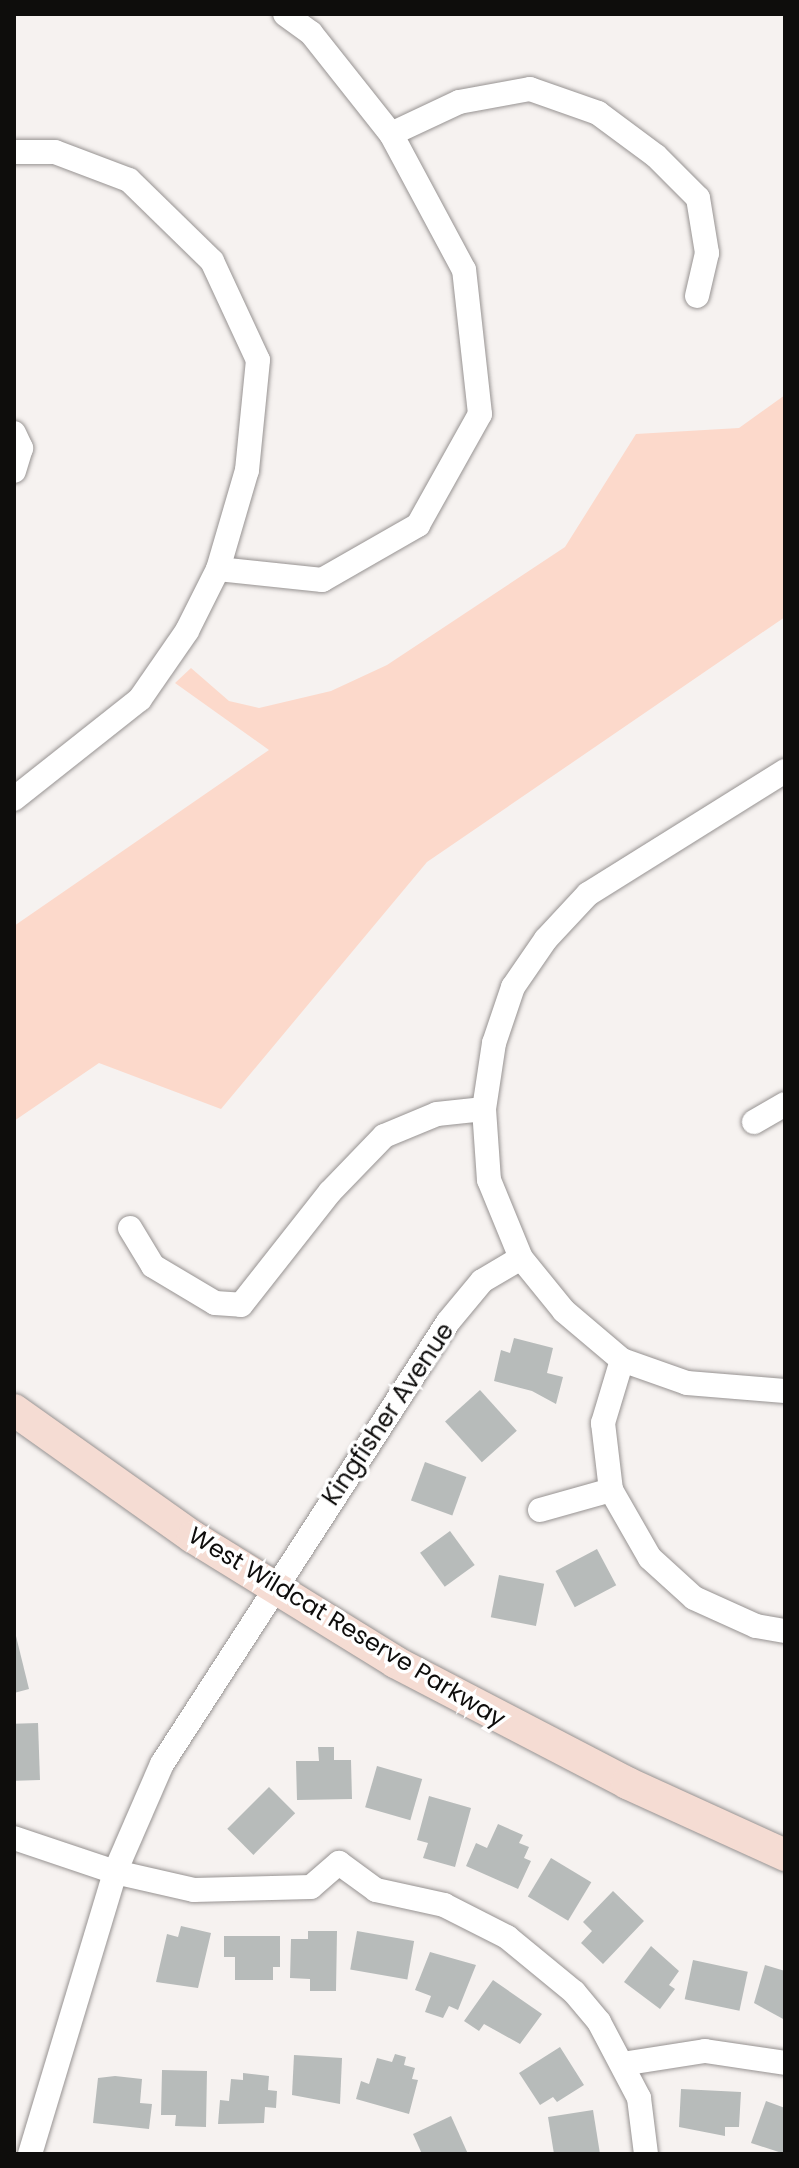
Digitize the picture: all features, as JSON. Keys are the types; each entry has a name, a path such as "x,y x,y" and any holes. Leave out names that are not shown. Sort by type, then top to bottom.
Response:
{"main road":[{"name":"West Wildcat Reserve Parkway","path":"14,1410 273,1588 475,1706 785,1855"}],"street":[{"path":"218,569 322,580 418,525 480,414 464,270 391,134 311,33 285,14"},
{"path":"391,134 459,102 530,89 598,113 656,156 698,198 707,253 697,296"},
{"path":"14,152 55,152 129,180 212,261 258,360 247,470 218,569 187,631 140,699 14,799"},
{"path":"14,433 21,448 14,471"},
{"path":"785,771 588,894 546,939 513,987 494,1043 484,1109 489,1180 521,1258 564,1311 622,1360 687,1383 785,1391"},
{"path":"754,1122 785,1104"},
{"path":"130,1228 153,1266 215,1303 241,1305 330,1192 384,1136 437,1114 484,1109"},
{"name":"Kingfisher Avenue","path":"30,2154 115,1872 162,1764 273,1588 448,1322 482,1281 521,1258"},
{"path":"622,1360 603,1423 611,1490 650,1558 694,1598 756,1626 785,1631"},
{"path":"540,1510 611,1490"},
{"path":"14,1838 115,1872 194,1890 311,1887 339,1863 376,1890 444,1905 507,1937 574,1992 599,2022 639,2098 646,2154"},
{"path":"622,2064 705,2051 785,2063"}],"shaded area":[{"path":"785,395 785,617 427,862 221,1109 99,1063 14,1121 14,926 269,750 175,683 191,668 229,701 259,708 331,691 387,665 565,547 636,434 739,428"}],"building":[{"path":"514,1338 553,1348 547,1373 563,1377 556,1404 532,1391 494,1381 501,1350 510,1353"},
{"path":"480,1390 517,1431 482,1462 445,1421"},
{"path":"425,1462 466,1477 452,1516 411,1501"},
{"path":"450,1531 475,1565 445,1587 420,1553"},
{"path":"597,1549 616,1585 575,1607 556,1571"},
{"path":"499,1575 544,1584 536,1626 491,1617"},
{"path":"14,1633 29,1689 14,1693"},
{"path":"38,1723 40,1780 16,1781 14,1724"},
{"path":"318,1747 334,1747 334,1760 351,1760 352,1799 297,1800 296,1761 319,1761"},
{"path":"377,1766 422,1779 410,1820 365,1807"},
{"path":"269,1787 295,1813 253,1855 227,1829"},
{"path":"429,1796 471,1808 455,1867 423,1858 428,1843 417,1840"},
{"path":"498,1824 523,1835 519,1843 529,1847 524,1858 531,1861 518,1889 466,1866 476,1843 487,1848"},
{"path":"551,1858 591,1882 568,1921 528,1897"},
{"path":"613,1891 644,1921 603,1964 581,1943 592,1931 583,1922"},
{"path":"181,1926 211,1933 198,1988 156,1982 167,1934 178,1937"},
{"path":"308,1931 337,1931 336,1991 310,1991 310,1979 290,1978 291,1939 308,1939"},
{"path":"357,1931 414,1941 407,1979 350,1969"},
{"path":"224,1936 280,1936 280,1967 273,1967 273,1980 235,1980 235,1957 224,1957"},
{"path":"651,1946 679,1971 669,1985 675,1989 660,2009 624,1982"},
{"path":"430,1952 476,1965 458,2010 449,2006 443,2018 425,2012 431,1996 415,1990"},
{"path":"693,1960 748,1972 739,2011 685,1999"},
{"path":"765,1965 785,1971 785,2020 754,2003"},
{"path":"493,1980 542,2014 520,2044 484,2024 479,2031 464,2021"},
{"path":"560,2047 584,2085 557,2102 553,2097 540,2105 519,2073"},
{"path":"395,2054 406,2057 404,2065 415,2068 412,2079 418,2080 409,2114 356,2099 361,2081 369,2084 377,2058 392,2062"},
{"path":"294,2055 342,2058 340,2104 292,2095"},
{"path":"162,2070 207,2071 206,2127 175,2126 176,2115 161,2115"},
{"path":"243,2073 269,2076 268,2090 277,2091 276,2108 265,2107 264,2123 218,2124 220,2100 229,2101 231,2079 243,2080"},
{"path":"98,2078 142,2079 140,2103 152,2104 149,2129 93,2123"},
{"path":"681,2089 741,2092 739,2127 725,2127 725,2136 679,2127"},
{"path":"766,2101 785,2108 785,2154 751,2143"},
{"path":"593,2110 600,2154 554,2154 548,2117"},
{"path":"451,2116 468,2154 422,2154 413,2134"}]}
